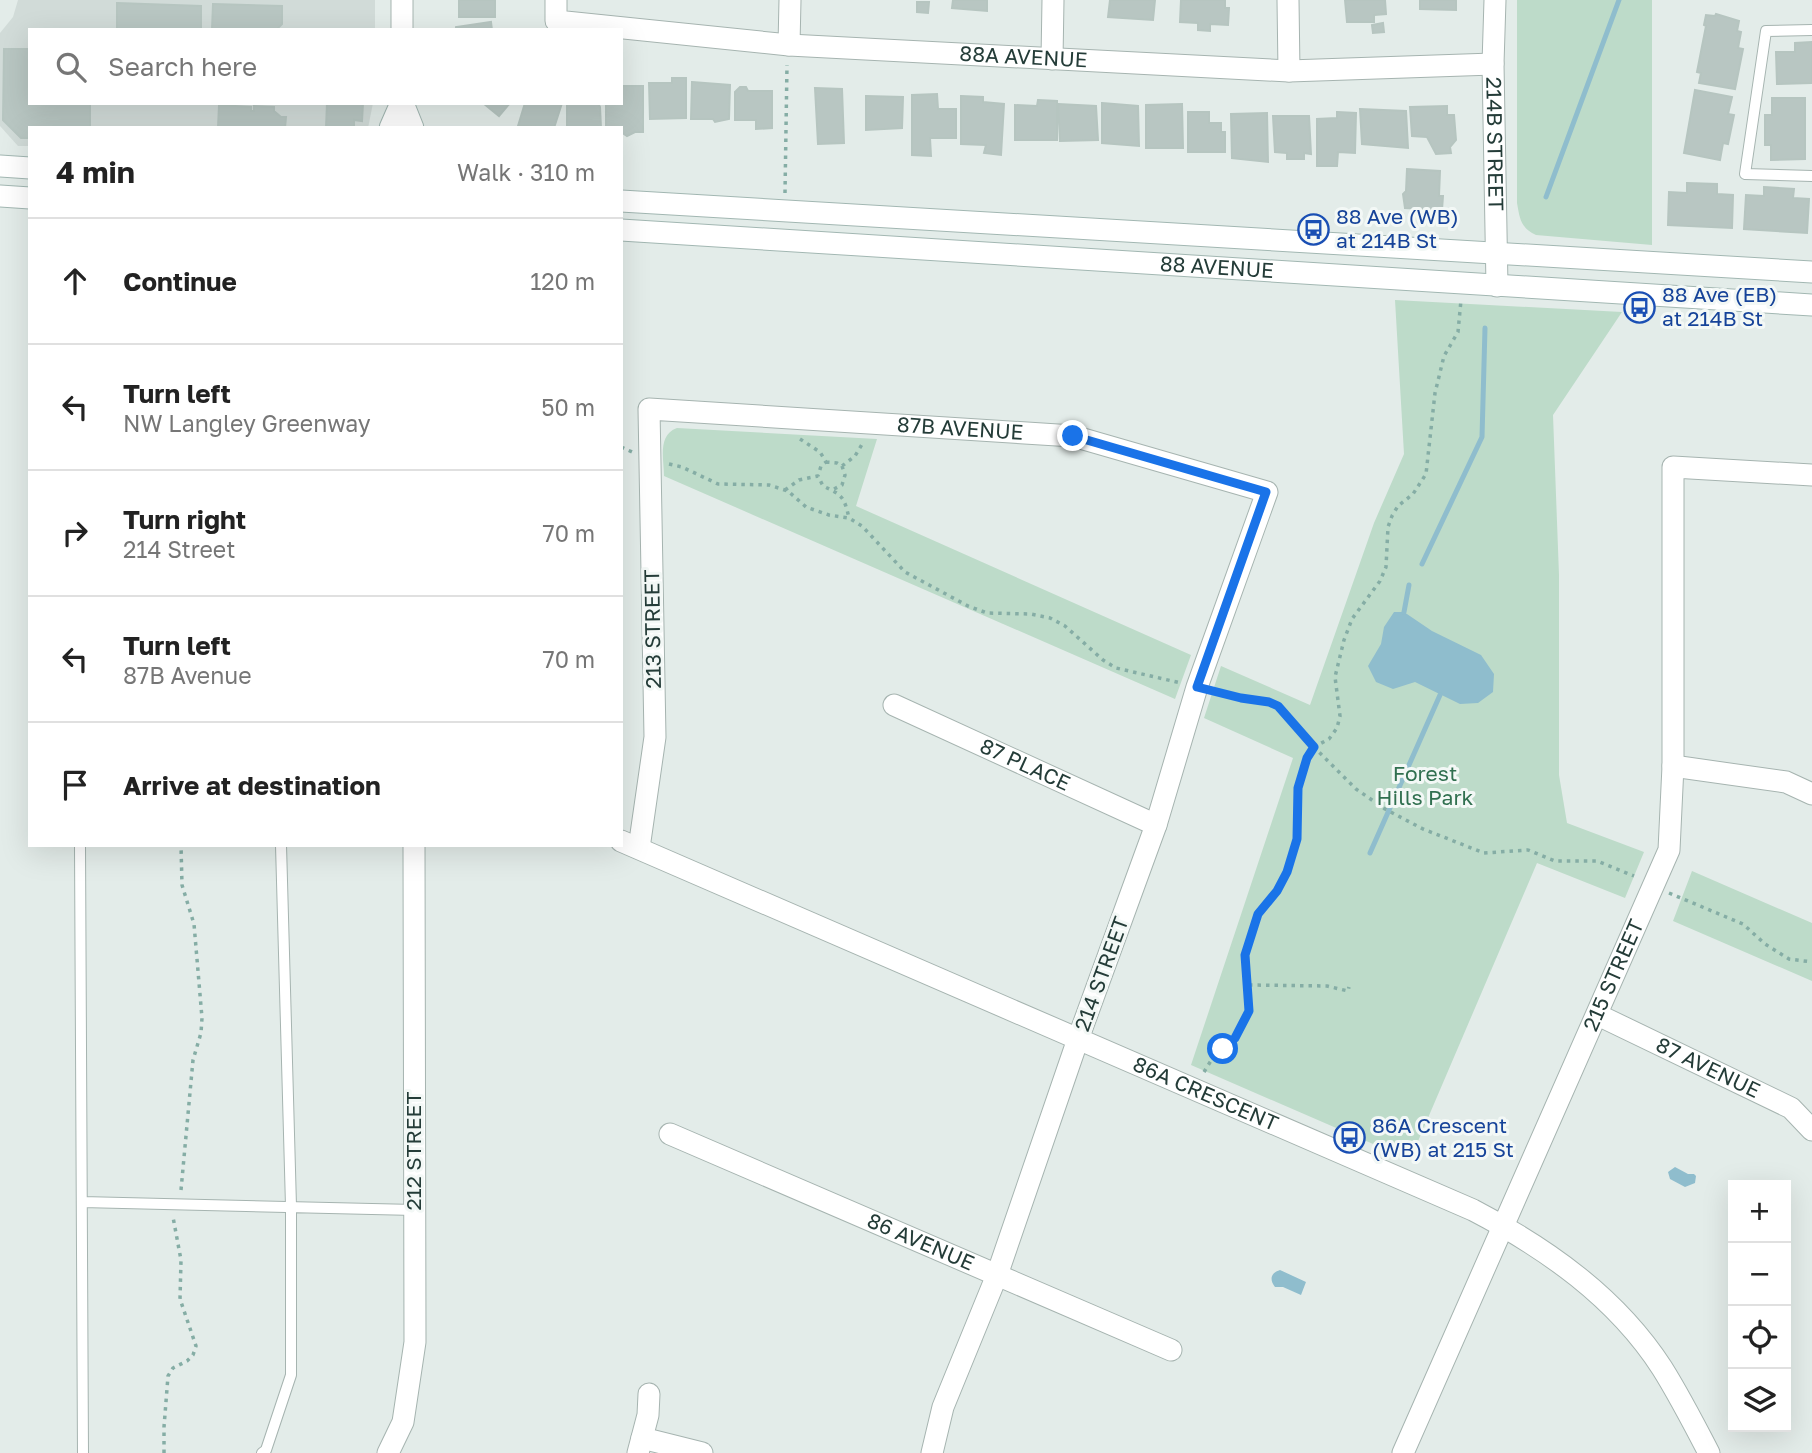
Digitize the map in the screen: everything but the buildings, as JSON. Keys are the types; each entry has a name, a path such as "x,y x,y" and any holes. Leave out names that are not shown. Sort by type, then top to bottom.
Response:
{"street":[{"path":"402,0 402,28"},
{"path":"789,45 790,0"},
{"path":"1052,59 1053,0"},
{"path":"1289,0 1289,71"},
{"name":"214B STREET","path":"1495,0 1493,64 1497,286"},
{"name":"88A AVENUE","path":"556,10 789,45 1289,71 1493,64"},
{"path":"391,126 401,105"},
{"path":"402,105 402,126"},
{"path":"403,105 412,126"},
{"path":"0,166 28,168"},
{"path":"0,197 28,198"},
{"name":"88 AVENUE","path":"623,201 1812,272"},
{"name":"88 AVENUE","path":"623,230 1812,305"},
{"name":"87B AVENUE","path":"649,409 1073,436 1266,492"},
{"name":"213 STREET","path":"630,844 654,737 649,409"},
{"name":"215 STREET","path":"1402,1453 1669,850 1673,766 1673,467 1812,475"},
{"name":"214 STREET","path":"932,1453 950,1388 997,1276 1078,1039 1156,825 1197,687 1266,492"},
{"name":"87 PLACE","path":"894,705 1156,825"},
{"path":"1673,766 1786,782 1812,794"},
{"name":"86A CRESCENT","path":"630,844 1473,1210 1502,1225 1570,1269 1607,1302 1660,1365 1709,1453"},
{"name":"212 STREET","path":"388,1453 404,1422 415,1342 414,847"},
{"name":"87 AVENUE","path":"1598,1015 1791,1108 1812,1130"},
{"name":"86 AVENUE","path":"670,1134 1171,1350"},
{"path":"649,1394 640,1446 702,1453"}],"lane":[{"path":"1812,30 1766,31 1745,174 1812,176"},
{"path":"1786,303 1812,296"},
{"path":"80,847 83,1453"},
{"path":"262,1453 267,1450 291,1375 291,1206 281,847"},
{"path":"82,1202 415,1210"}],"path":[{"path":"785,209 789,45"},
{"path":"1196,1089 1206,1067 1235,1038 1249,1011 1249,985 1245,962 1252,926 1287,872 1297,839 1298,788 1307,758 1314,747 1329,739 1337,728 1340,716 1335,677 1337,663 1352,619 1380,581 1386,568 1388,527 1392,516 1398,506 1413,494 1426,474 1435,393 1444,356 1458,332 1461,284"},
{"path":"790,431 820,452 826,462"},
{"path":"842,466 855,456 867,436"},
{"path":"623,448 634,453"},
{"path":"826,462 842,466"},
{"path":"826,462 818,476 823,486 834,489 842,497 849,518"},
{"path":"660,463 682,467 718,484 755,483 785,490 806,506 830,515 849,518 862,526 905,572 987,614 1031,614 1050,618 1065,626 1116,668 1278,706 1356,789 1385,809 1423,829 1484,853 1528,850 1555,862 1597,861 1634,876"},
{"path":"834,489 844,481 842,466"},
{"path":"785,490 799,480 818,476"},
{"path":"164,1453 163,1427 168,1376 173,1368 187,1362 193,1355 195,1346 180,1299 181,1259 174,1230 173,1204 181,1191 193,1060 202,1018 194,924 182,885 181,847"},
{"path":"1667,892 1743,924 1765,944 1789,959 1812,962"},
{"path":"1249,985 1327,986 1348,991 1349,988"}],"shaded area":[{"path":"18,0 375,0 375,28 28,28 28,105 373,105 368,126 28,126 28,146 18,146 0,126 0,33 13,17"}],"green space":[{"path":"1517,0 1652,0 1652,245 1536,235 1522,222 1517,203"},
{"name":"Forest Hills Park","path":"1395,300 1622,312 1553,415 1559,575 1559,775 1567,823 1644,852 1625,898 1537,863 1410,1160 1191,1065 1293,758 1204,718 1221,666 1310,705 1374,523 1404,454"},
{"path":"677,428 877,439 856,506 1191,655 1175,699 664,476 664,442 671,431"},
{"path":"1692,871 1812,923 1812,981 1673,921"}],"water":[{"path":"1394,612 1404,612 1432,631 1481,655 1494,674 1493,692 1478,703 1460,704 1415,682 1393,689 1376,682 1368,666 1381,644 1384,627"},
{"path":"1675,1167 1694,1174 1695,1183 1685,1187 1670,1179 1668,1172"},
{"path":"1280,1270 1306,1282 1301,1295 1283,1287 1275,1287 1272,1277"}],"waterway":[{"path":"1546,197 1619,0"},
{"path":"1422,564 1482,437 1485,328"},
{"path":"1404,612 1409,585"},
{"path":"1370,853 1440,695"}],"place":[{"name":"88 Ave (WB) at 214B St","path":"1313,229"},
{"name":"88 Ave (EB) at 214B St","path":"1639,307"},
{"name":"86A Crescent (WB) at 215 St","path":"1349,1138"}],"route":[{"path":"1073,436 1266,492 1197,687 1241,698 1260,699 1278,706 1314,747 1307,758 1298,788 1297,839 1287,872 1252,926 1245,955 1249,1011 1235,1038 1223,1049"}]}
